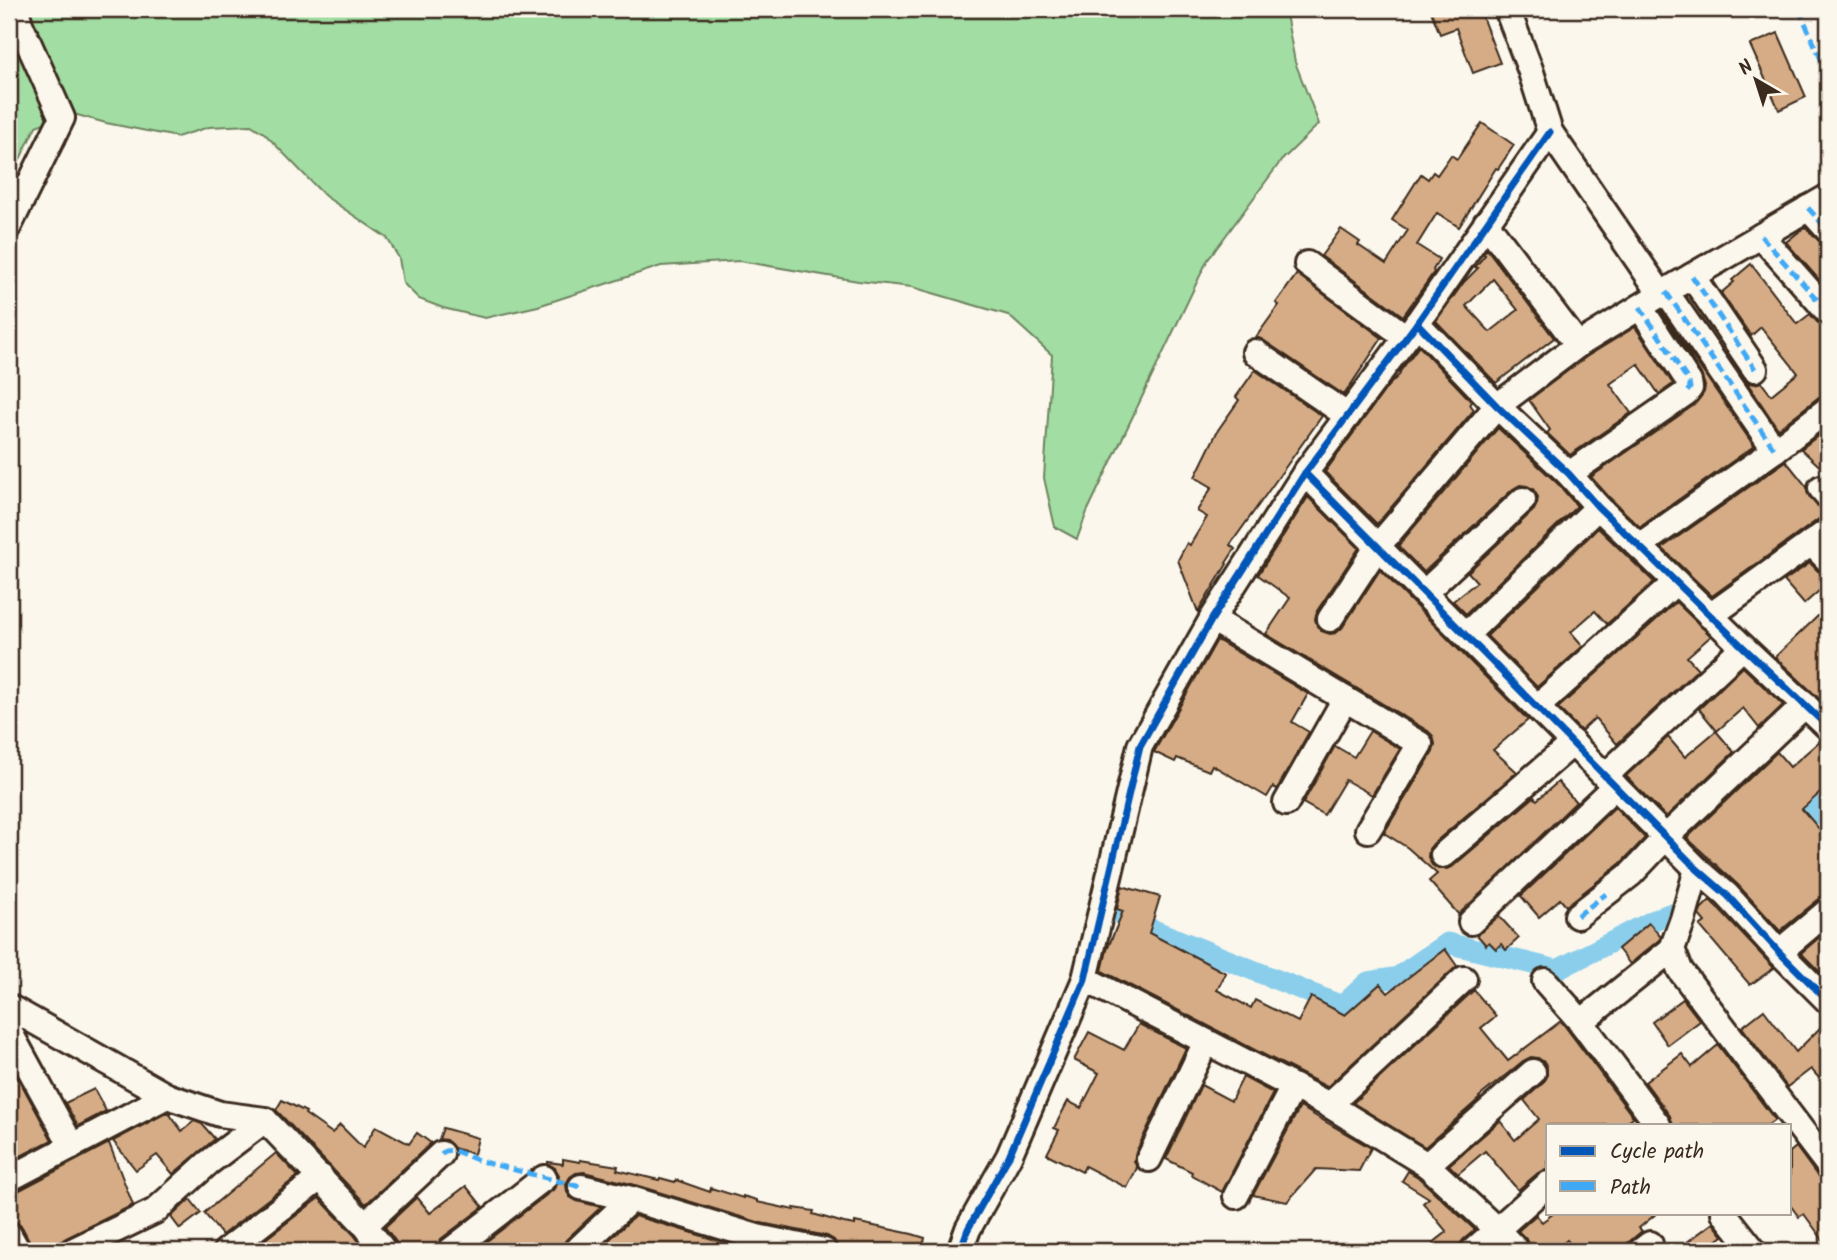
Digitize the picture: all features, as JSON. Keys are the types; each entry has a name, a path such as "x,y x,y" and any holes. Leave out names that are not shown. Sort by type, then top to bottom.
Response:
{"street":[{"path":"9,226 62,118 20,24 16,9"},
{"path":"1507,9 1550,132 1656,298 1775,450"},
{"path":"960,1251 968,1229 1009,1156 1085,979 1140,746 1212,619 1305,473 1412,330 1550,132"},
{"path":"1330,619 1378,546 1497,406 1578,345 1818,203 1828,230"},
{"path":"1486,223 1578,345"},
{"path":"1761,236 1828,312"},
{"path":"1307,264 1412,330 1569,474 1710,617 1828,727"},
{"path":"1692,276 1755,369"},
{"path":"1569,474 1690,388 1656,298"},
{"path":"1255,352 1348,416"},
{"path":"1639,546 1828,409"},
{"path":"1305,473 1697,869 1727,895 1828,1001"},
{"path":"1424,593 1523,499"},
{"path":"1466,635 1598,506"},
{"path":"1710,617 1822,545"},
{"path":"1537,707 1676,582"},
{"path":"1212,619 1420,744 1368,830"},
{"path":"1471,922 1743,647"},
{"path":"1286,803 1345,699"},
{"path":"1577,916 1631,874 1666,837 1805,705"},
{"path":"1443,855 1573,743"},
{"path":"1581,1022 1671,948 1683,919 1697,869"},
{"path":"1779,952 1828,911"},
{"path":"1671,948 1680,970 1828,1164"},
{"path":"1085,979 1329,1105 1427,1165 1517,1251"},
{"path":"1329,1105 1464,979"},
{"path":"1545,981 1581,1022 1657,1124"},
{"path":"9,1007 167,1096 220,1114 265,1120 321,1177 371,1242 441,1154"},
{"path":"9,1031 72,1146"},
{"path":"1149,1159 1206,1042"},
{"path":"1427,1165 1533,1072"},
{"path":"1236,1196 1293,1087"},
{"path":"9,1179 167,1096"},
{"path":"72,1251 155,1211 208,1163 265,1120"},
{"path":"226,1251 321,1177"},
{"path":"450,1251 544,1178"},
{"path":"1473,1251 1546,1186"},
{"path":"581,1187 631,1199 749,1244 824,1251"},
{"path":"576,1251 631,1199"},
{"path":"1725,1214 1749,1250"},
{"path":"9,1235 18,1251"}],"green space":[{"path":"9,9 1285,9 1295,62 1319,124 1281,161 1207,261 1087,512 1077,539 1055,527 1044,478 1052,355 1008,315 912,287 858,281 740,261 661,266 538,306 485,318 443,308 419,299 403,283 399,258 387,238 325,196 264,133 251,125 209,127 177,137 70,113 36,126 9,182"}],"building":[{"path":"1430,9 1479,9 1500,63 1473,73 1456,28 1440,34"},
{"path":"1778,33 1806,97 1779,110 1750,45"},
{"path":"1482,123 1514,145 1498,169 1496,168 1459,227 1437,213 1417,245 1439,259 1434,272 1403,316 1321,256 1341,229 1360,242 1358,245 1386,264 1408,230 1392,220 1421,174 1428,179 1433,172 1437,175 1451,155 1457,159"},
{"path":"1805,227 1823,244 1828,244 1828,290 1786,242"},
{"path":"1487,249 1554,338 1496,383 1436,321 1464,282 1478,268 1475,267 1485,255 1483,254","holes":["1493,279 1518,310 1490,332 1466,306"]},
{"path":"1751,264 1797,324 1810,314 1823,326 1828,326 1828,341 1822,346 1828,354 1828,394 1819,397 1778,429 1744,378 1749,383 1761,382 1771,395 1798,373 1761,327 1751,336 1721,293"},
{"path":"1297,274 1382,338 1344,395 1256,337"},
{"path":"1661,311 1754,446 1640,527 1591,477 1694,405 1704,392 1701,374"},
{"path":"1635,327 1673,384 1659,394 1638,364 1610,384 1631,413 1570,455 1547,433 1550,430 1529,400 1586,357"},
{"path":"1419,346 1472,402 1470,404 1474,410 1377,524 1325,472"},
{"path":"1255,370 1322,416 1230,545 1235,549 1198,612 1178,560 1207,517 1197,511 1212,487 1195,477 1218,430 1239,400 1236,397"},
{"path":"1498,428 1558,484 1577,506 1466,614 1453,601 1477,582 1468,572 1534,510 1538,497 1533,489 1520,485 1513,489 1424,572 1398,546"},
{"path":"1828,428 1828,474 1801,449"},
{"path":"1786,461 1807,487 1810,498 1817,506 1826,510 1828,516 1819,519 1712,596 1662,548"},
{"path":"1308,497 1359,548 1317,611 1315,619 1321,631 1330,634 1342,628 1380,570 1528,720 1493,750 1517,772 1433,844 1428,857 1432,865 1439,869 1452,867 1534,797 1537,800 1558,782 1576,802 1459,915 1429,881 1437,874 1408,848 1384,833 1433,752 1433,736 1266,634 1290,598 1258,575"},
{"path":"1598,528 1654,582 1607,624 1595,611 1571,632 1583,646 1537,687 1487,636"},
{"path":"1810,563 1818,571 1828,574 1828,583 1804,604 1784,581"},
{"path":"1676,602 1711,636 1687,657 1698,669 1617,744 1595,718 1581,731 1558,708"},
{"path":"1819,615 1828,625 1828,707 1775,657"},
{"path":"1217,640 1308,694 1292,722 1309,732 1277,789 1273,787 1267,797 1212,765 1209,771 1177,758 1175,762 1154,752"},
{"path":"1743,667 1783,705 1759,728 1743,708 1717,731 1699,709"},
{"path":"1370,731 1400,749 1372,795 1345,780 1324,815 1303,803 1335,746 1354,757"},
{"path":"1716,731 1734,752 1666,817 1626,776 1668,737 1685,757"},
{"path":"1821,740 1828,741 1828,786 1802,809 1828,839 1828,897 1818,900 1780,931 1738,885 1687,838 1777,752 1790,767"},
{"path":"1615,807 1645,838 1621,863 1566,906 1560,899 1539,917 1521,896"},
{"path":"1122,886 1160,897 1149,933 1226,973 1217,990 1251,1008 1255,1000 1298,1022 1311,997 1345,1015 1380,984 1388,993 1445,949 1457,966 1327,1087 1102,971 1107,950 1123,911 1117,909"},
{"path":"1710,900 1774,968 1750,985 1700,926 1705,922 1699,915"},
{"path":"1499,916 1519,938 1506,950 1501,944 1496,949 1489,942 1486,945 1477,935"},
{"path":"1649,923 1661,937 1630,964 1618,949"},
{"path":"1828,930 1828,980 1801,953"},
{"path":"1474,990 1496,1016 1481,1028 1508,1061 1561,1021 1633,1117 1624,1124 1546,1124 1546,1171 1538,1173 1518,1190 1485,1151 1458,1174 1449,1165 1500,1121 1515,1140 1539,1119 1524,1100 1547,1077 1545,1063 1538,1058 1531,1057 1523,1061 1425,1147 1353,1103"},
{"path":"1683,999 1700,1021 1668,1045 1652,1022"},
{"path":"1764,1010 1796,1052 1828,1020 1828,1068 1819,1078 1811,1069 1787,1087 1742,1027"},
{"path":"1139,1024 1186,1048 1136,1152 1134,1161 1137,1168 1127,1188 1085,1166 1082,1172 1047,1154 1059,1130 1054,1128 1068,1101 1081,1108 1099,1073 1074,1060 1089,1032 1124,1050"},
{"path":"1718,1045 1775,1120 1769,1124 1673,1124 1670,1116 1645,1082 1682,1054 1692,1067"},
{"path":"9,1061 52,1140 9,1162"},
{"path":"1243,1077 1273,1093 1222,1192 1166,1159 1201,1085 1231,1101"},
{"path":"94,1089 106,1111 78,1126 65,1103"},
{"path":"282,1100 306,1112 305,1114 332,1133 340,1125 363,1148 376,1126 409,1144 417,1133 431,1143 366,1204 276,1110"},
{"path":"1300,1107 1371,1148 1359,1171 1316,1169 1287,1202 1253,1195"},
{"path":"168,1112 182,1131 194,1121 202,1124 215,1139 173,1174 157,1155 136,1170 113,1141"},
{"path":"443,1128 478,1138 474,1154 454,1148 446,1140 439,1139"},
{"path":"109,1143 133,1205 66,1238 59,1243 57,1251 33,1251 22,1227 9,1220 9,1194"},
{"path":"1796,1147 1816,1174 1828,1180 1828,1247 1804,1214 1799,1217 1792,1208 1792,1150"},
{"path":"276,1153 298,1176 222,1235 204,1213"},
{"path":"563,1159 618,1166 617,1170 659,1180 676,1180 710,1192 711,1188 757,1202 794,1210 814,1211 813,1214 844,1223 855,1225 855,1222 912,1234 925,1238 922,1251 862,1251 838,1248 834,1240 827,1236 761,1223 584,1172 570,1177 566,1184 567,1192 577,1201 601,1207 566,1240 562,1251 474,1251 554,1189 559,1175 548,1162 563,1164"},
{"path":"1408,1171 1418,1177 1475,1230 1463,1240 1459,1251 1440,1251 1433,1243 1447,1232 1423,1203 1429,1198 1402,1181"},
{"path":"466,1186 483,1207 441,1239 435,1251 399,1251 385,1227 417,1197 430,1213"},
{"path":"319,1198 366,1251 250,1251"},
{"path":"190,1199 201,1213 180,1229 171,1217"},
{"path":"1553,1214 1656,1214 1639,1228 1642,1231 1618,1251 1576,1251 1567,1240 1554,1251 1531,1251 1528,1241 1518,1231 1536,1215 1542,1222"},
{"path":"635,1216 753,1251 597,1251"},
{"path":"1713,1223 1723,1236 1703,1251 1675,1251"}],"waterway":[{"path":"1787,836 1828,802"},
{"path":"1124,918 1342,1006 1368,982 1398,977 1447,943 1557,970 1669,914"}],"marked path":[{"path":"1799,9 1828,75"},
{"path":"1808,208 1828,230"},
{"path":"1761,236 1828,312"},
{"path":"1692,276 1755,369"},
{"path":"1666,292 1775,450"},
{"path":"1640,307 1689,382 1690,388 1686,393"},
{"path":"1577,916 1606,894"},
{"path":"441,1154 453,1150 480,1161 581,1187"}],"cycle path":[{"path":"960,1251 968,1229 1009,1156 1085,979 1140,746 1212,619 1305,473 1417,323 1550,132"},
{"path":"1417,323 1497,406 1569,474 1598,507 1828,727"},
{"path":"1305,473 1697,869 1727,895 1828,1001"}]}
